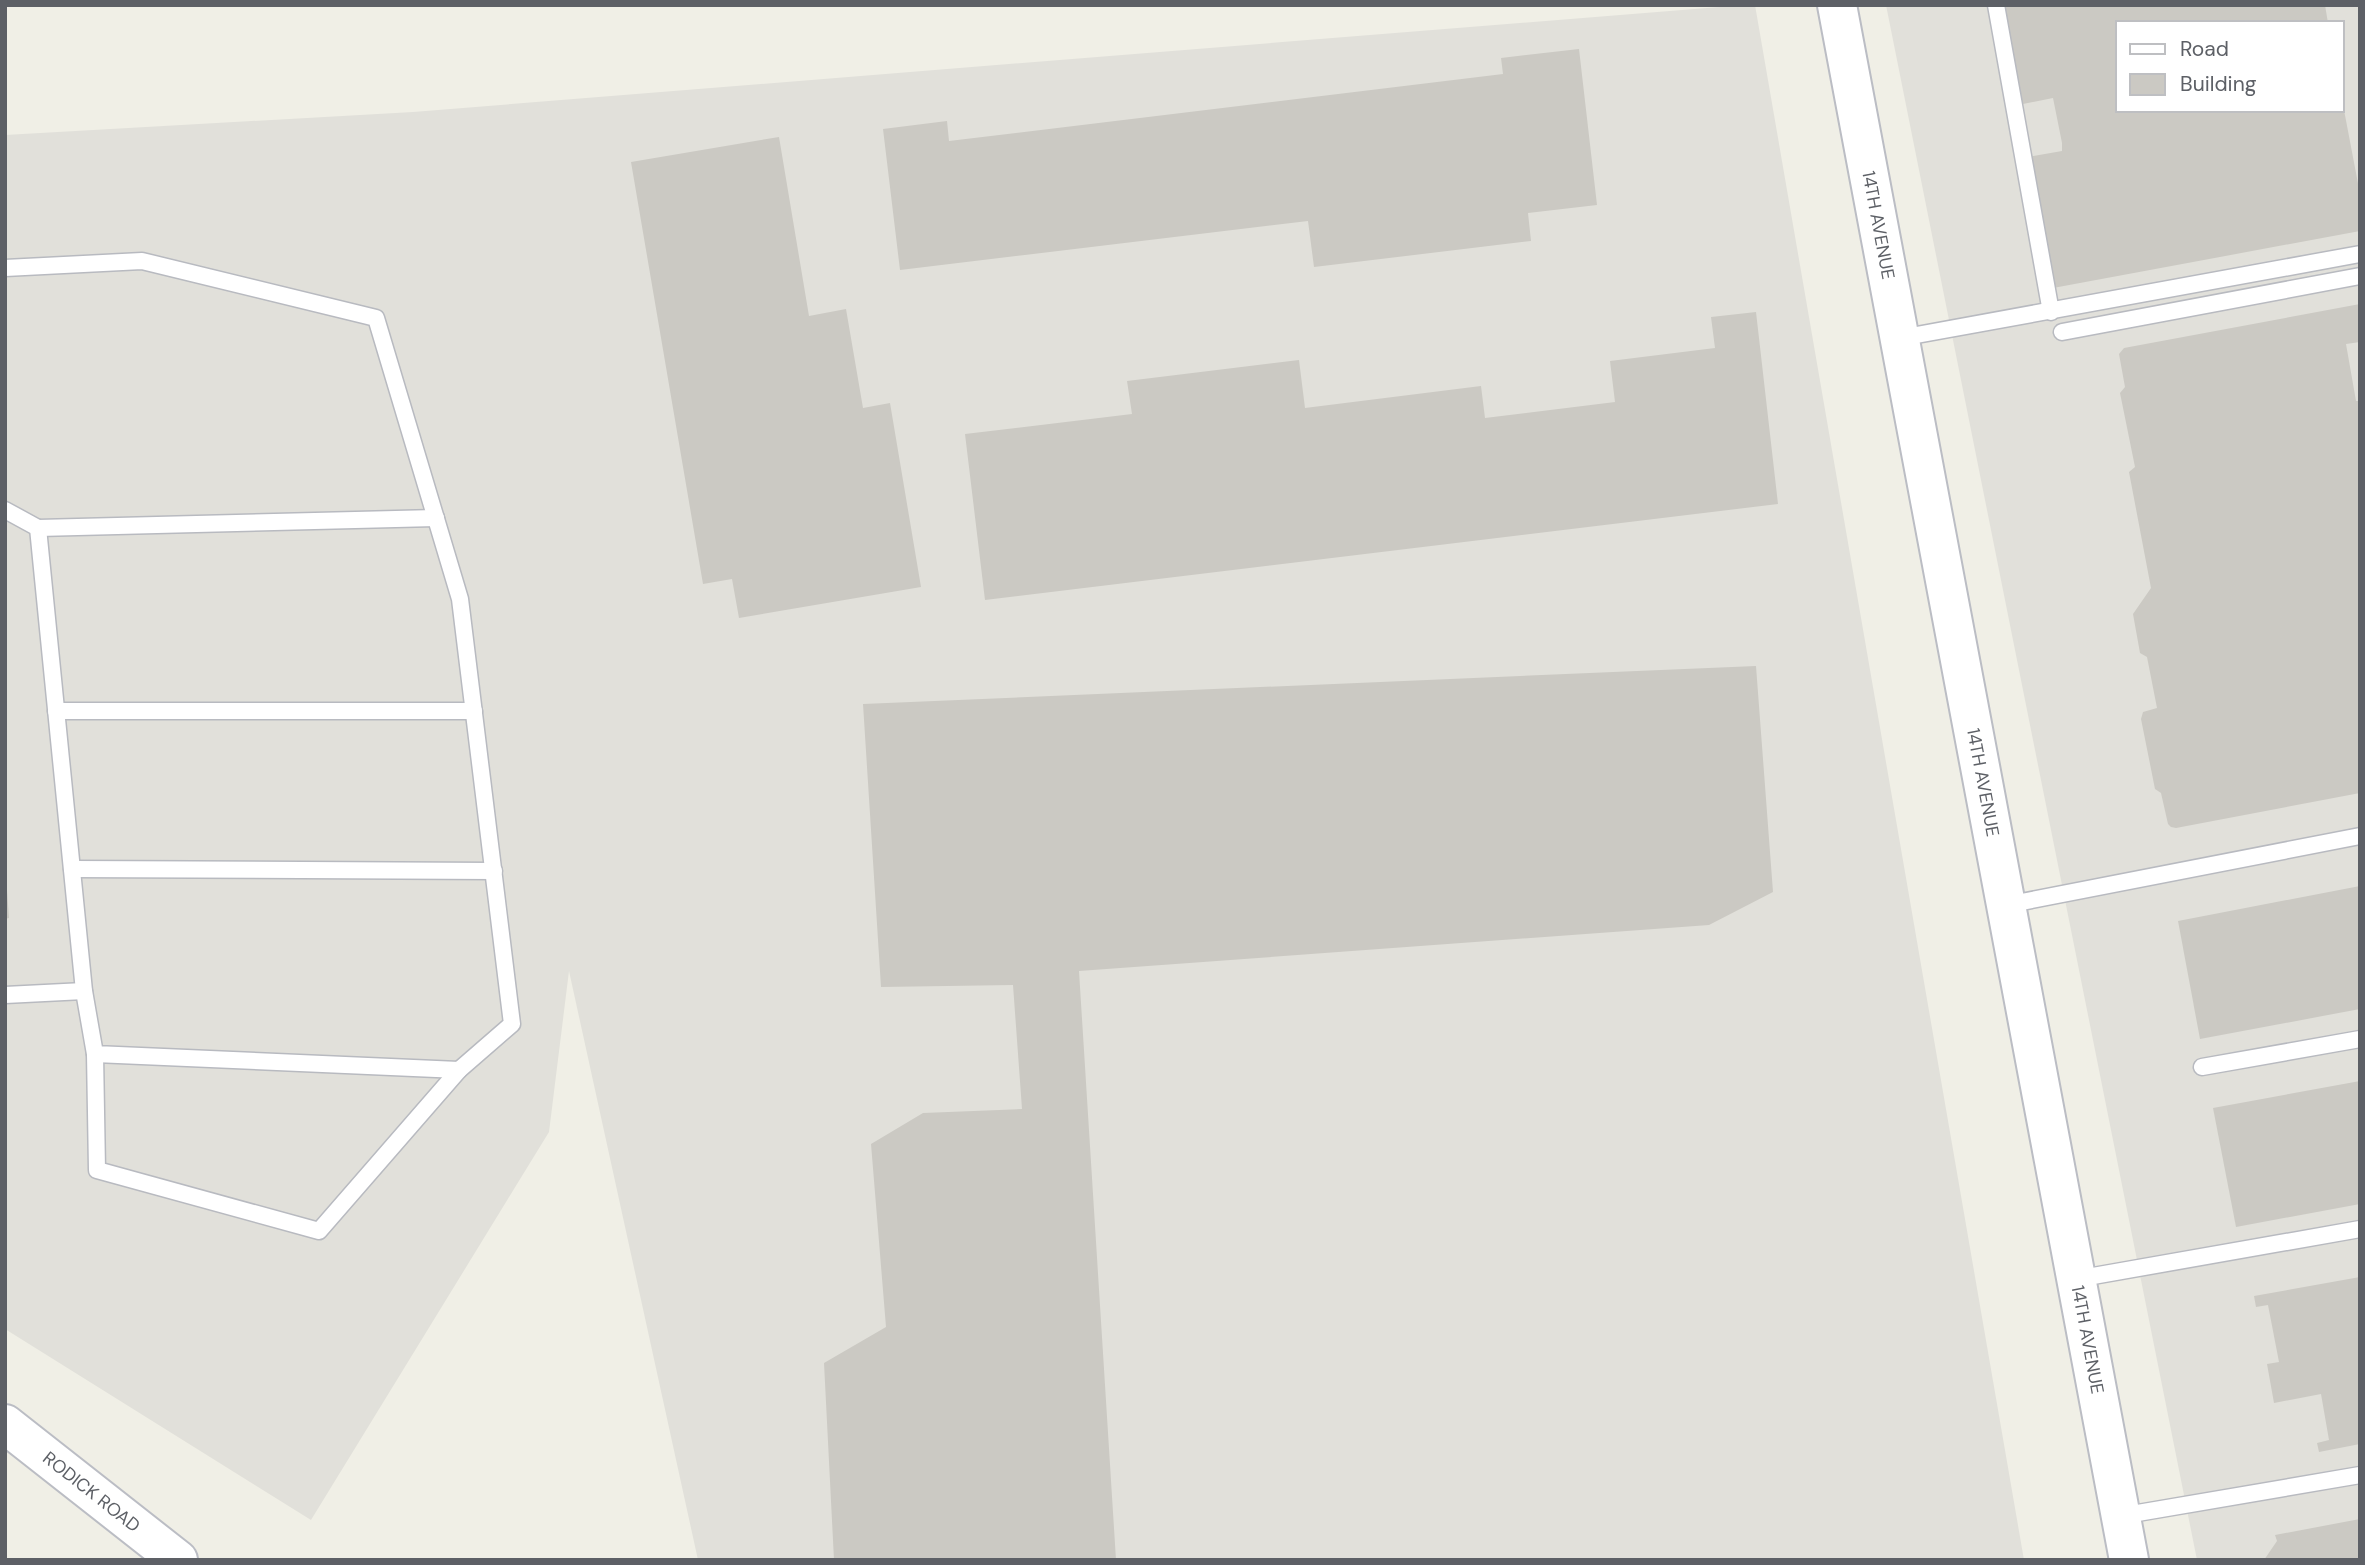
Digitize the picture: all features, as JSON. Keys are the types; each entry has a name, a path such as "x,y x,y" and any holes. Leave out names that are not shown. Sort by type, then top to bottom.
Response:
{"main road":[{"name":"14TH AVENUE","path":"1837,5 2129,1560"},
{"name":"RODICK ROAD","path":"5,1424 178,1560"}],"lane":[{"path":"1996,5 2051,312"},
{"path":"1900,338 2360,254"},
{"path":"5,268 142,261 376,318 460,599 512,1024 460,1070 319,1231 97,1170 95,1054 84,991 37,528"},
{"path":"2062,332 2360,276"},
{"path":"5,510 37,528 436,518"},
{"path":"56,711 474,711"},
{"path":"2006,905 2360,836"},
{"path":"72,869 494,872"},
{"path":"5,995 84,991"},
{"path":"2202,1067 2360,1039"},
{"path":"95,1054 460,1070"},
{"path":"2076,1279 2360,1229"},
{"path":"2120,1516 2360,1475"}],"shaded area":[{"path":"1755,5 2024,1560 698,1560 569,971 549,1132 311,1520 5,1329 5,135 413,112"},
{"path":"1886,5 2360,5 2360,1560 2197,1560"}],"building":[{"path":"1999,5 2325,5 2328,21 2116,21 2116,112 2344,110 2360,194 2360,231 2053,288 2028,157 2062,151 2062,143 2053,98 2018,105"},
{"path":"1579,49 1597,205 1528,213 1531,241 1314,267 1308,221 900,270 883,129 947,121 949,141 1503,74 1501,58"},
{"path":"779,137 809,316 846,309 863,408 890,403 921,587 739,618 732,579 703,584 631,162"},
{"path":"2360,304 2360,342 2346,344 2356,401 2360,401 2360,793 2171,827 2161,793 2155,789 2141,719 2143,712 2157,708 2147,657 2140,653 2133,614 2151,588 2129,472 2135,467 2120,393 2125,387 2119,354 2124,348"},
{"path":"1756,312 1778,504 985,600 965,434 1132,414 1127,381 1299,360 1305,408 1481,386 1485,418 1615,402 1610,361 1715,348 1711,317"},
{"path":"1756,666 1773,892 1709,925 1079,971 1116,1560 834,1560 824,1363 886,1327 871,1144 923,1113 1022,1109 1013,985 881,987 863,704"},
{"path":"2360,886 2360,1009 2200,1039 2178,921"},
{"path":"5,890 9,918 5,919"},
{"path":"2360,1081 2360,1204 2236,1227 2213,1108"},
{"path":"2360,1277 2360,1444 2319,1452 2317,1443 2329,1440 2321,1394 2274,1403 2267,1364 2279,1362 2268,1305 2256,1307 2254,1296"},
{"path":"2360,1519 2360,1560 2264,1560 2277,1541 2275,1535"}]}
